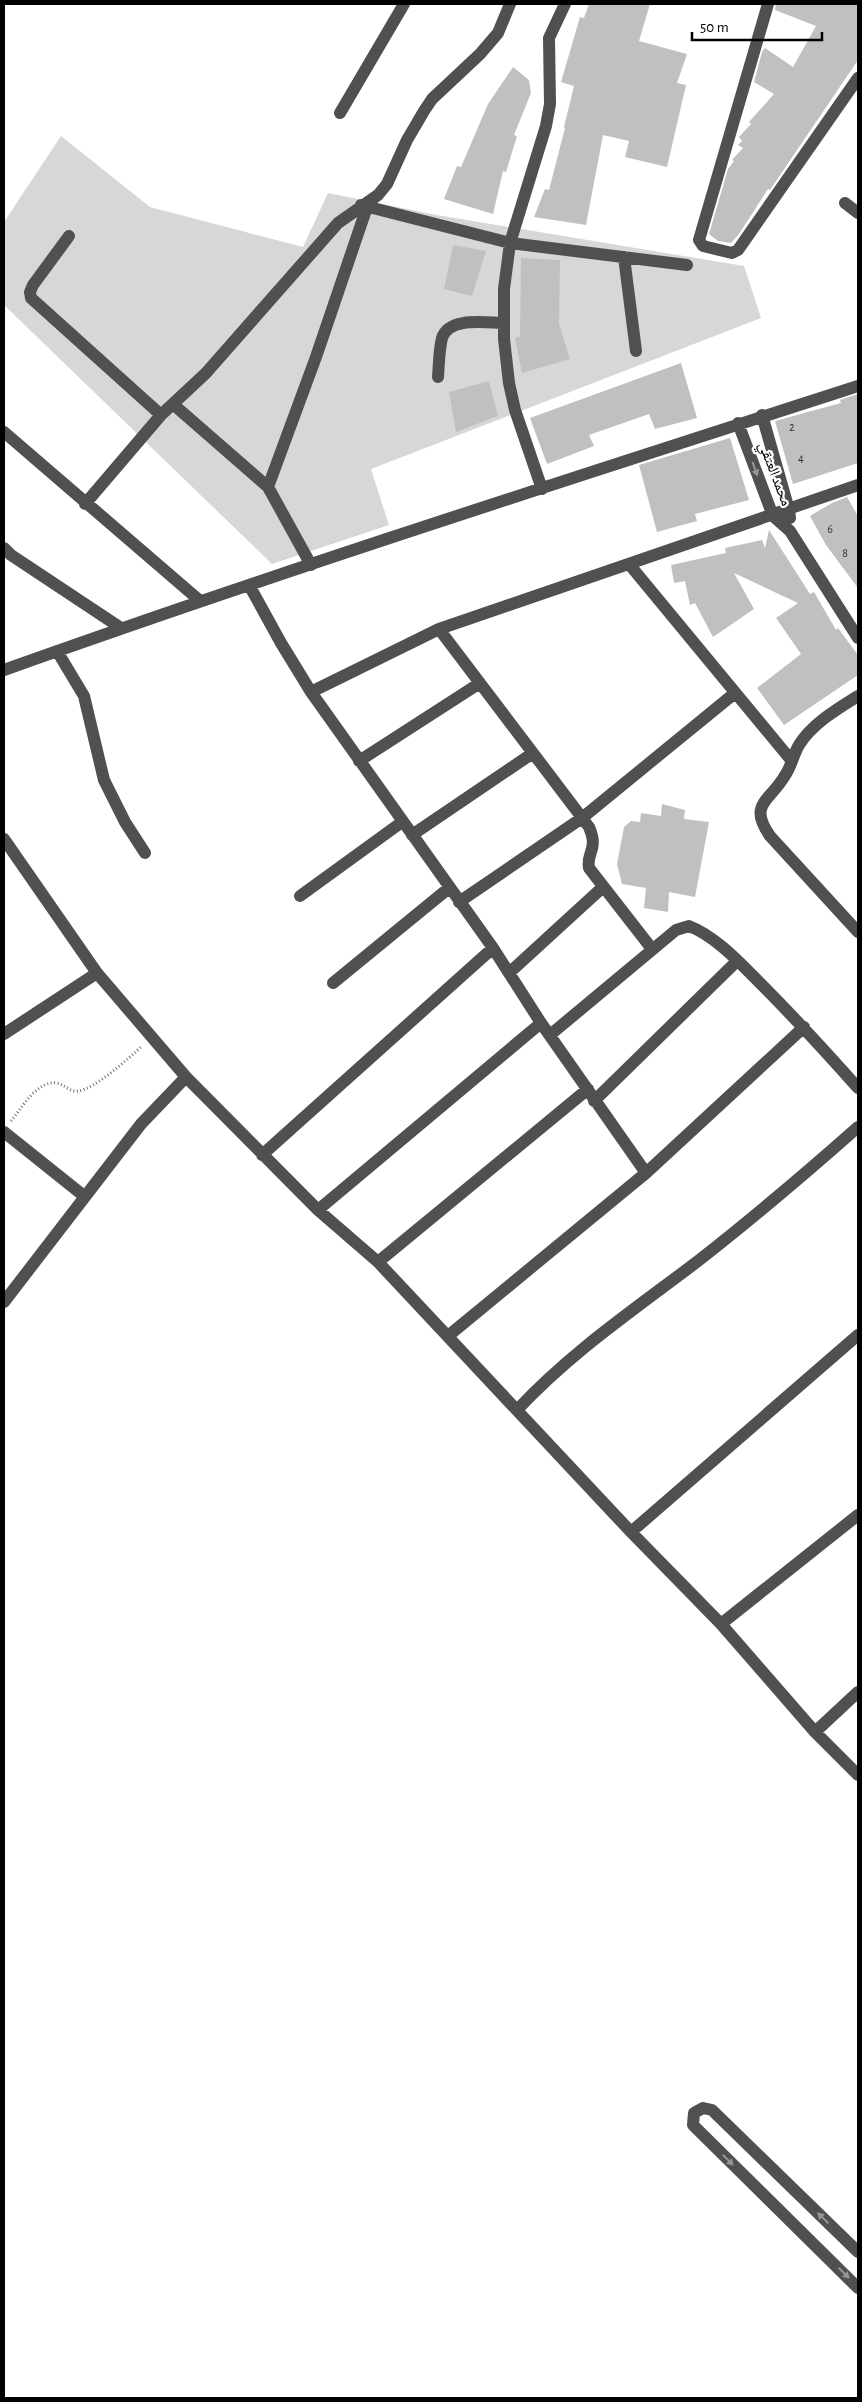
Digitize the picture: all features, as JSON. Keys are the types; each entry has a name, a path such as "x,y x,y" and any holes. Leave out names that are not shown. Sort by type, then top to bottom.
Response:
{"street":[{"path":"340,113 404,4"},
{"path":"86,504 161,415 174,406 235,341 338,223 378,195 386,184 407,140 424,111 432,100 480,54 498,33 510,4"},
{"path":"542,489 514,410 509,383 504,323 504,288 510,243 546,126 550,104 549,38 565,4"},
{"path":"768,4 699,240 703,246 732,253 738,250 858,78"},
{"path":"845,204 858,214"},
{"path":"364,206 510,243 687,265"},
{"path":"268,487 364,206"},
{"path":"69,236 33,285 30,292 31,298 161,415"},
{"path":"624,257 636,351"},
{"path":"438,377 442,338 445,331 459,324 504,323"},
{"path":"4,670 199,600 311,565 762,415 858,386"},
{"path":"174,406 268,487 311,565"},
{"name":"محمد العتقي","path":"762,415 789,510 790,530"},
{"name":"محمد العتقي","path":"738,423 773,516 790,530 858,638"},
{"path":"4,432 199,600"},
{"path":"311,692 439,629 773,516 858,485"},
{"path":"4,548 11,555 121,628"},
{"path":"629,564 791,760"},
{"path":"248,585 311,692 493,948 540,1023 646,1173"},
{"path":"439,629 589,827 593,839 589,868 652,949"},
{"path":"57,651 84,696 104,780 125,822 145,853"},
{"path":"360,761 480,683"},
{"path":"460,902 582,818 735,693"},
{"path":"858,696 809,732 791,760 786,775 762,802 759,812 761,823 770,836 858,932"},
{"path":"412,835 533,753"},
{"path":"300,896 402,822"},
{"path":"4,839 97,972 186,1077 318,1210 378,1262 631,1532 722,1624 815,1732 858,1775"},
{"path":"509,973 603,887"},
{"path":"333,983 449,888"},
{"path":"550,1036 676,930 689,926 703,933 737,961 804,1027 858,1088"},
{"path":"262,1155 493,948"},
{"path":"594,1101 737,961"},
{"path":"4,1034 97,972"},
{"path":"318,1210 540,1023"},
{"path":"448,1336 646,1173 804,1027"},
{"path":"4,1302 141,1124 186,1077"},
{"path":"378,1262 588,1089"},
{"path":"7,1127 84,1196"},
{"path":"517,1410 544,1381 596,1337 705,1255 792,1185 858,1127"},
{"path":"631,1532 858,1336"},
{"path":"722,1624 858,1515"},
{"path":"815,1732 858,1692"},
{"path":"858,2252 712,2110 703,2108 694,2113 693,2125 858,2288"}],"path":[{"path":"7,1127 42,1086 55,1083 73,1091 84,1089 121,1065 151,1038"}],"shaded area":[{"path":"61,136 150,207 303,247 328,193 437,215 744,266 761,318 371,469 389,525 272,564 4,305 4,222"}],"building":[{"path":"589,4 650,4 639,41 687,54 677,83 686,85 667,167 625,157 629,141 603,135 586,225 534,217 545,189 549,190 574,86 561,82 580,17 584,18"},
{"path":"776,4 858,4 858,60 739,234 731,243 718,241 709,234 728,169 734,161 732,160 743,148 738,145 742,141 739,137 751,124 749,122 774,94 754,82 762,52 765,48 793,67 816,26 775,10"},
{"path":"513,67 529,80 531,93 514,135 517,136 506,172 503,171 493,214 444,199 457,166 461,167 488,104"},
{"path":"453,245 486,251 472,296 444,289"},
{"path":"521,258 560,260 559,324 570,359 522,373 515,338 520,337"},
{"path":"681,363 697,418 655,429 649,414 589,435 594,446 547,464 530,418"},
{"path":"489,381 498,416 456,432 449,392"},
{"path":"858,394 858,463 793,484 775,421 841,403 840,400"},
{"path":"730,438 749,500 695,514 697,521 657,532 639,465"},
{"path":"847,497 858,516 858,588 826,545 810,516 832,503"},
{"path":"769,530 810,594 814,592 836,630 838,628 858,655 858,675 784,725 757,688 801,654 776,618 798,603 734,573 754,609 713,637 695,603 690,605 685,581 674,583 671,565 726,553 725,548 762,540 765,548"},
{"path":"662,804 685,810 684,819 709,822 695,897 669,892 668,912 644,908 646,888 622,884 617,864 624,827 631,821 640,822 641,813 661,816"}]}
